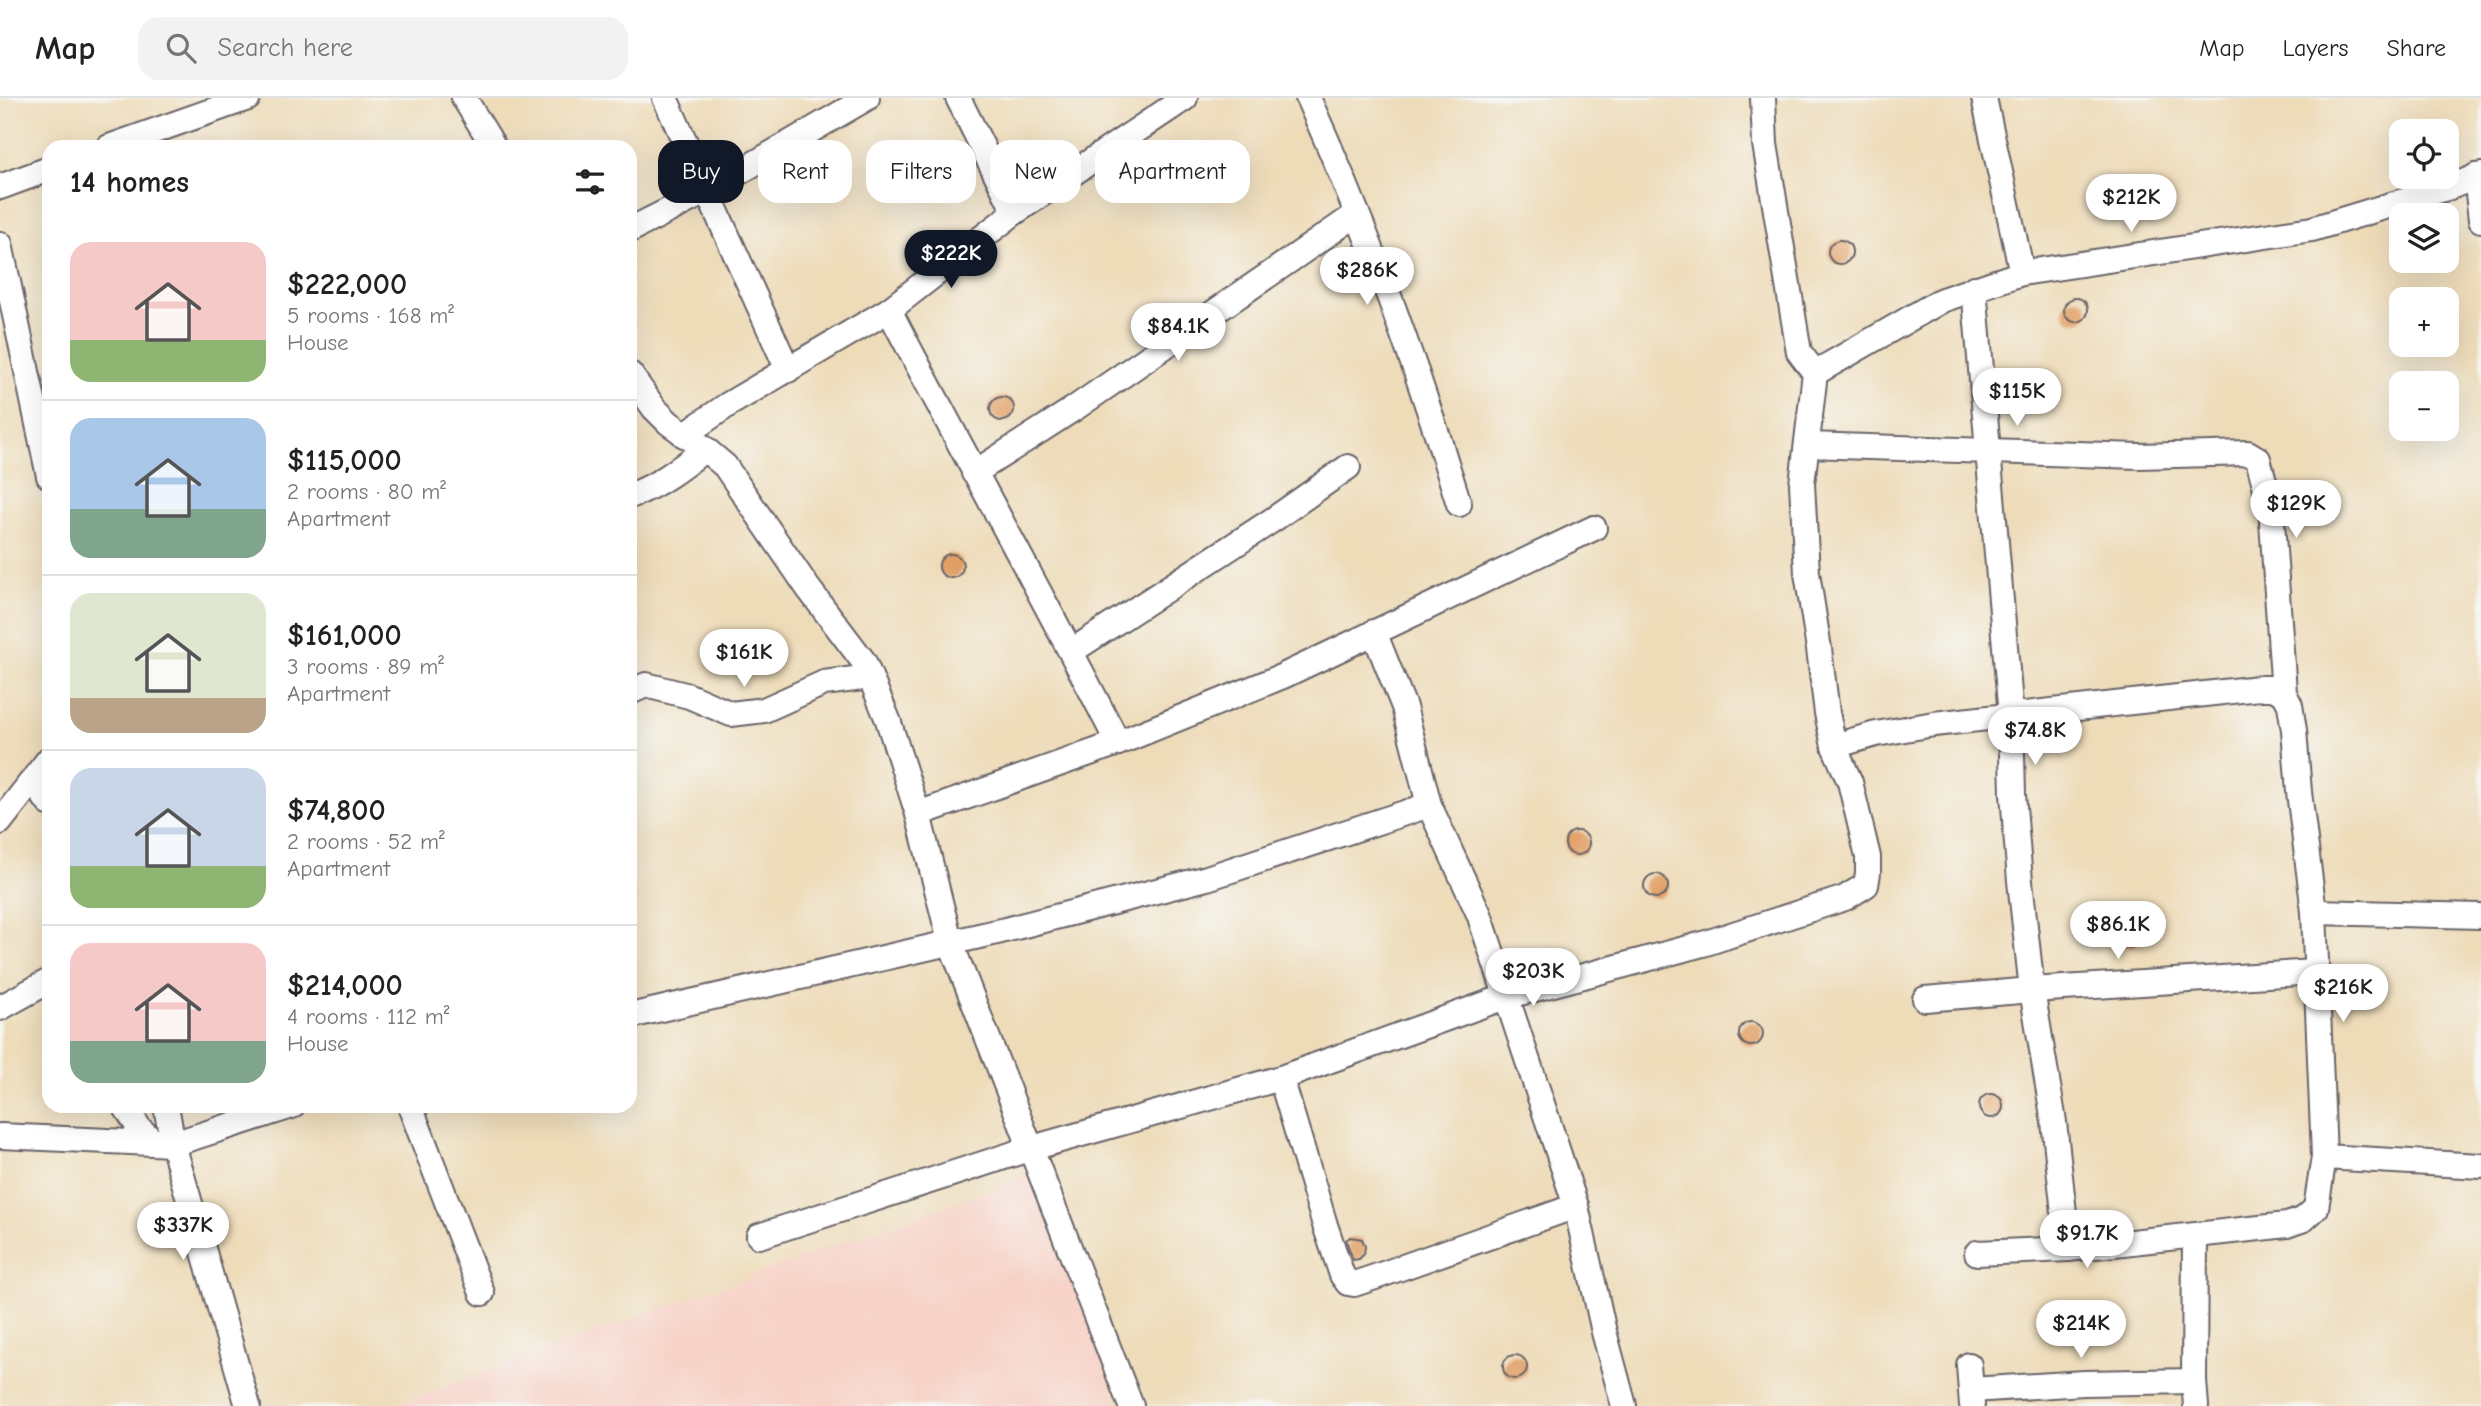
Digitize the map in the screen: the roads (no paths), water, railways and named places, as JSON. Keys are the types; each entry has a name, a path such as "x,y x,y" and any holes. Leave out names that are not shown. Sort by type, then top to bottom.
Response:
{"street":[{"path":"129,140 248,98"},
{"path":"464,98 490,140"},
{"path":"666,98 685,140"},
{"path":"744,170 867,98"},
{"path":"958,98 1015,212"},
{"path":"637,493 678,471 695,442 729,404 888,310 1015,212 1185,98"},
{"path":"1308,98 1357,214 1438,434 1459,504"},
{"path":"759,1236 1032,1148 1281,1078 1506,997 1703,944 1858,892 1866,885 1868,857 1850,782 1834,746 1807,573 1802,484 1815,373 1799,352 1765,144 1763,98"},
{"path":"1984,98 2022,273"},
{"path":"0,187 42,172"},
{"path":"1815,373 1942,300 2022,273 2312,229 2478,176 2481,220"},
{"path":"637,226 684,203"},
{"path":"713,203 788,370"},
{"path":"974,472 1075,408 1357,214"},
{"path":"0,244 42,443"},
{"path":"1974,288 2011,716 2013,794 2032,990 2054,1122 2068,1249"},
{"path":"888,310 1072,651 1118,743"},
{"path":"637,384 654,408 725,466 808,588 863,662 888,720 918,814 950,941 1130,1406"},
{"path":"1808,445 2139,456 2248,453 2258,459 2271,507 2284,693 2290,705 2294,730 2314,912 2324,1157 2316,1208 2304,1219 2287,1225 2068,1249 1977,1253"},
{"path":"1072,651 1274,519 1348,467"},
{"path":"918,814 1118,743 1271,681 1594,528"},
{"path":"1374,632 1404,707 1429,805 1479,914 1576,1206 1604,1332 1624,1406"},
{"path":"637,689 646,685 689,695 731,714 764,710 824,683 870,677"},
{"path":"1834,746 1876,734 1934,724 2259,688 2272,688 2284,693"},
{"path":"0,822 42,769"},
{"path":"33,781 42,793"},
{"path":"637,1014 1061,916 1207,878 1429,805"},
{"path":"2314,912 2481,916"},
{"path":"1925,999 2315,972"},
{"path":"0,1008 42,985"},
{"path":"1281,1078 1325,1225 1342,1275 1348,1283 1375,1278 1576,1206"},
{"path":"129,1113 139,1128 164,1143"},
{"path":"166,1113 164,1143 248,1406"},
{"path":"0,1136 164,1143 268,1113"},
{"path":"413,1113 482,1293"},
{"path":"2324,1157 2481,1166"},
{"path":"2195,1237 2196,1406"},
{"path":"1969,1365 1971,1398 2084,1383 2194,1381"}]}
